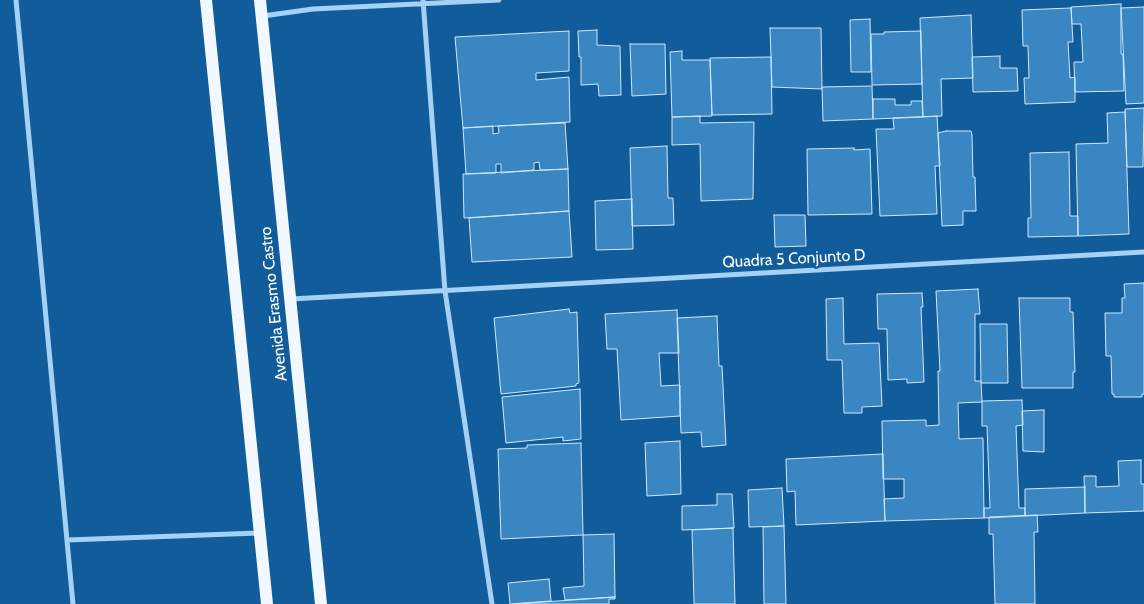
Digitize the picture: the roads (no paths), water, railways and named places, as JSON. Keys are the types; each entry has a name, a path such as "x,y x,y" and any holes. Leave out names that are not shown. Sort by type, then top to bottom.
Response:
{"main road":[{"path":"206,0 267,604"},
{"name":"Avenida Erasmo Castro","path":"260,0 321,604"}],"street":[{"path":"16,0 73,604"},
{"path":"262,16 313,9 423,1 499,0"},
{"path":"423,1 445,292 492,604"},
{"name":"Quadra 5 Conjunto D","path":"290,299 445,292 1144,252"},
{"path":"67,540 260,533"}]}
